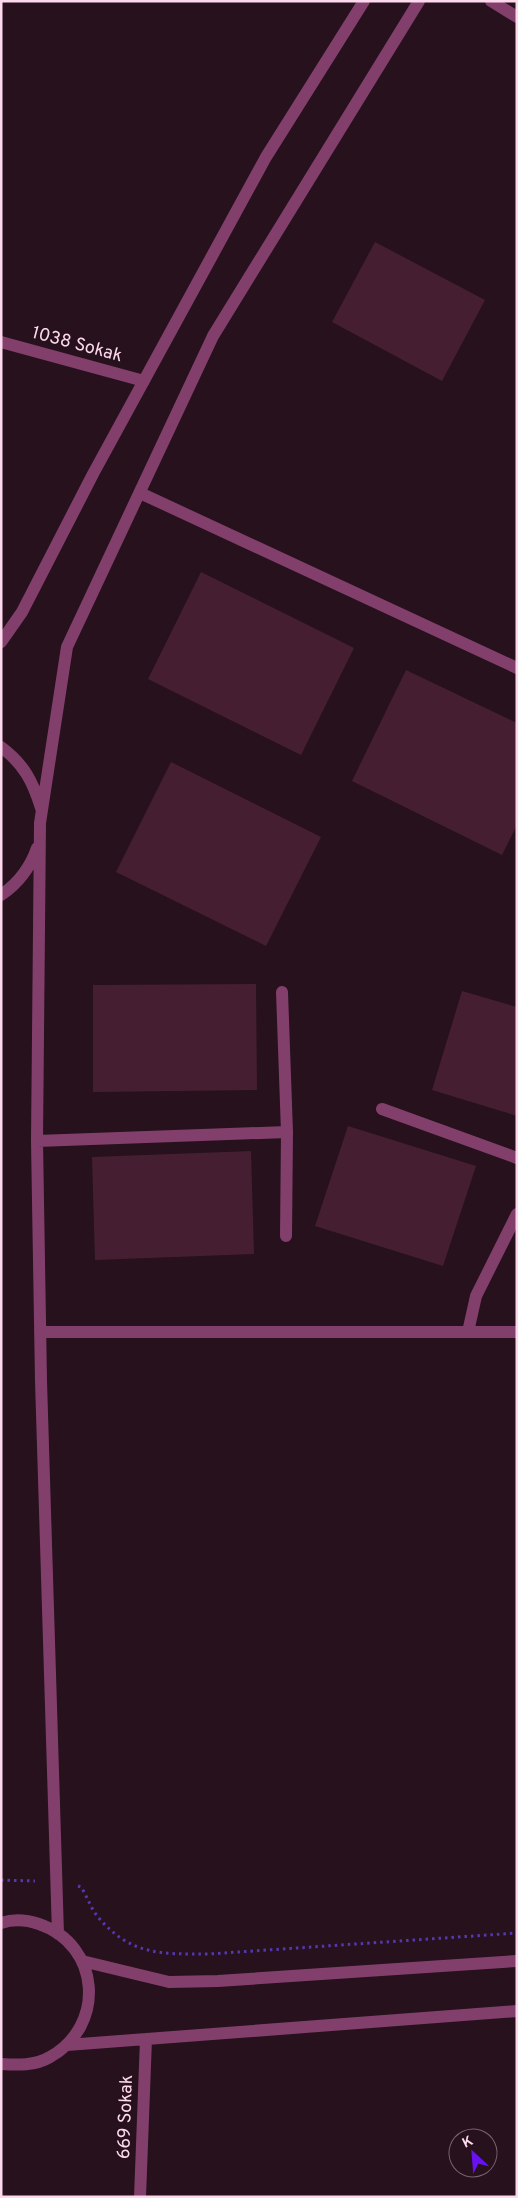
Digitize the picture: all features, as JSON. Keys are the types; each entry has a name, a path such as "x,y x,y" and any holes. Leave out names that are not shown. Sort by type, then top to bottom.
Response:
{"street":[{"path":"1,642 22,612 93,474 266,157 364,1"},
{"path":"1,895 13,887 31,864 40,837 40,823 67,647 213,336 419,1"},
{"path":"491,1 517,17"},
{"name":"1038 Sokak","path":"1,342 144,381"},
{"path":"140,493 517,668"},
{"path":"1,747 16,758 32,782 41,809 37,1141 40,1332 58,1934"},
{"path":"282,992 287,1132 286,1236"},
{"path":"382,1109 517,1158"},
{"path":"37,1141 287,1132"},
{"path":"468,1332 476,1296 517,1214"},
{"path":"40,1332 517,1332"},
{"path":"1,1923 30,1921 51,1928 70,1942 82,1961 89,1982 89,2006 81,2027 67,2045 48,2058 27,2065 1,2064"},
{"path":"82,1961 169,1982 218,1981 517,1961"},
{"path":"67,2045 517,2012"},
{"name":"669 Sokak","path":"140,2197 146,2039"}],"path":[{"path":"1,1880 55,1881 81,1887 96,1916 131,1945 144,1951 172,1954 209,1954 517,1933"}],"building":[{"path":"375,242 485,300 442,381 332,322"},
{"path":"201,572 354,648 301,755 148,679"},
{"path":"406,670 517,723 517,825 502,855 352,781"},
{"path":"171,762 321,837 266,946 116,872"},
{"path":"256,984 257,1090 93,1092 93,985"},
{"path":"462,991 517,1007 517,1116 432,1090"},
{"path":"348,1126 476,1166 443,1266 315,1226"},
{"path":"251,1151 254,1254 95,1260 92,1157"}]}
